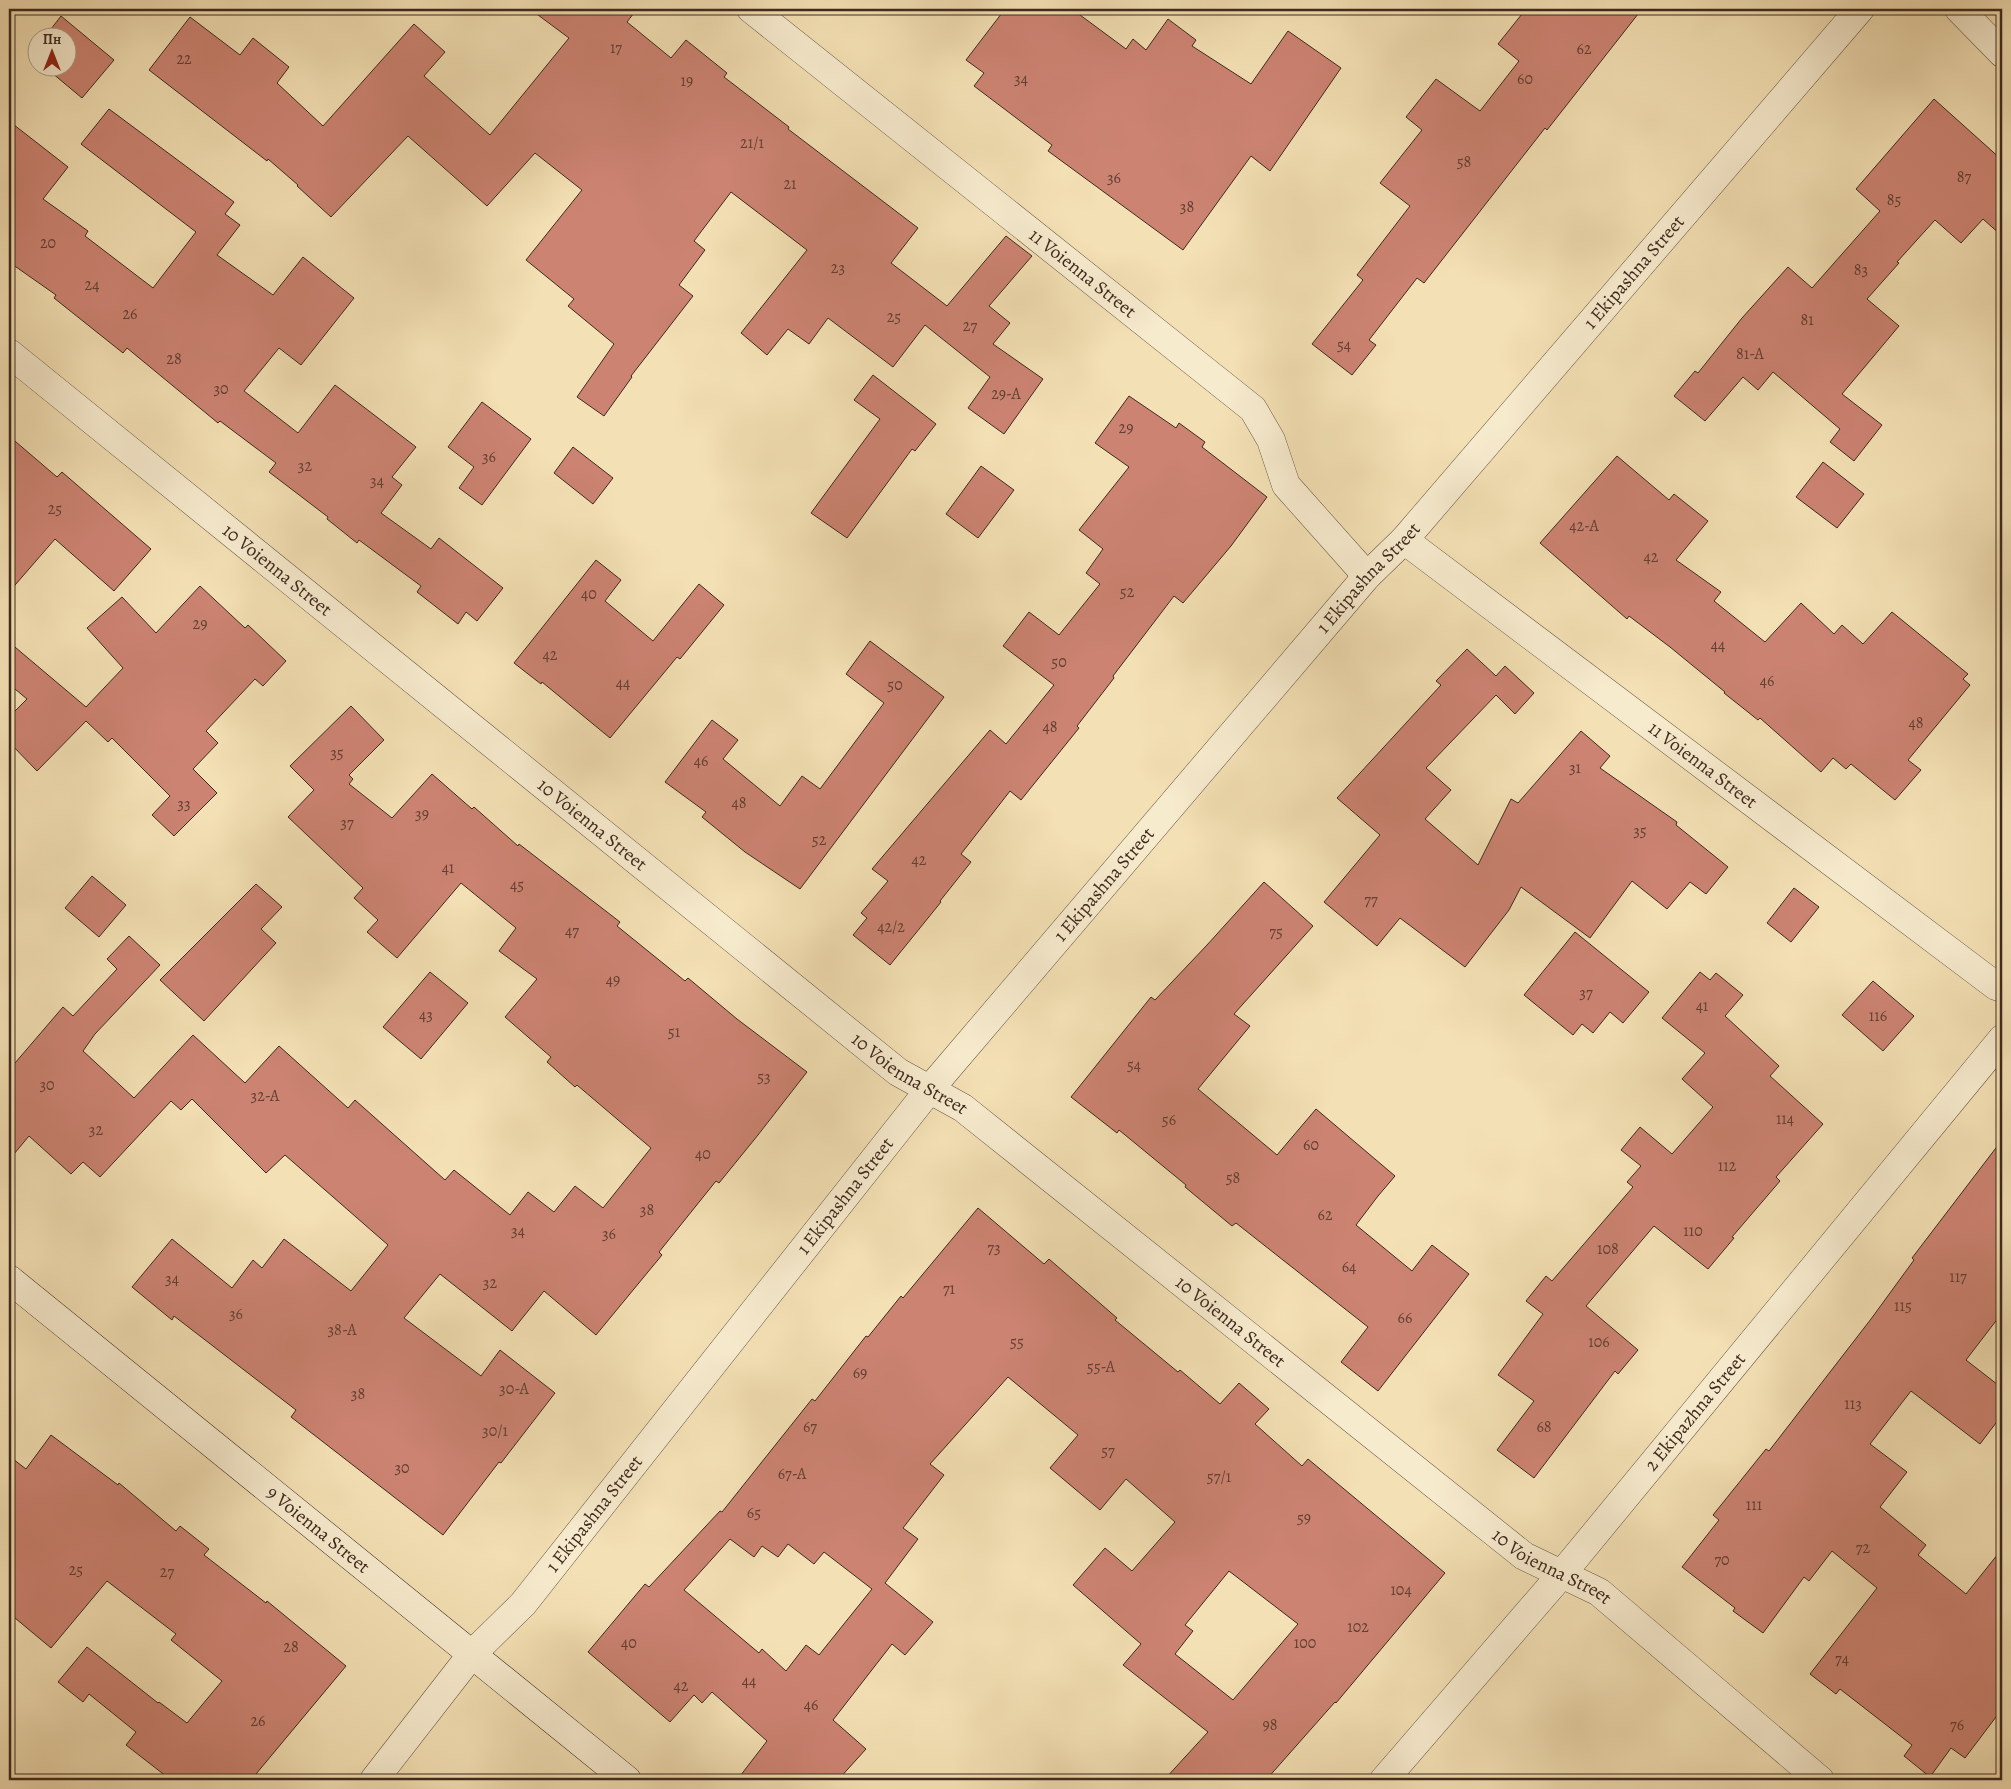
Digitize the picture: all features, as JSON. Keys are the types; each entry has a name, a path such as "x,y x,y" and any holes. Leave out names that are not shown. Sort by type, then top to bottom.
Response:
{"street":[{"name":"11 Voienna Street","path":"751,9 1253,408 1272,440 1286,484 1367,576"},
{"name":"1 Ekipashna Street","path":"374,1780 472,1654 523,1604 929,1090 1367,576 1404,540 1860,9"},
{"path":"1959,9 2002,53"},
{"name":"10 Voienna Street","path":"9,353 898,1072 963,1108 1524,1556 1598,1592 1820,1780"},
{"name":"11 Voienna Street","path":"1404,540 1996,986 2002,988"},
{"name":"2 Ekipazhna Street","path":"1384,1780 1561,1574 2002,1039"},
{"name":"9 Voienna Street","path":"9,1279 627,1780"}],"building":[{"path":"530,9 637,9 627,22 671,58 686,40 727,73 724,77 789,127 788,129 918,228 891,263 947,306 1006,236 1032,256 989,306 1010,323 993,344 1043,379 1004,434 968,408 990,377 925,325 893,367 828,318 809,344 788,329 767,355 741,333 807,250 731,192 694,241 705,250 679,285 693,296 631,376 604,416 577,397 614,344 568,306 574,299 526,260 582,190 535,153 487,206 408,136 331,217 268,159 267,161 149,70 190,17 240,55 253,38 289,67 277,83 323,126 414,24 445,52 424,76 490,135 569,38"},
{"path":"1005,9 1072,9 1126,49 1133,39 1146,50 1168,19 1196,40 1192,46 1251,84 1288,31 1341,68 1270,171 1251,156 1183,250 1048,151 1052,145 974,86 984,73 966,60"},
{"path":"1526,9 1642,9 1547,130 1545,128 1424,283 1417,278 1369,340 1376,345 1352,375 1312,344 1363,280 1357,275 1410,206 1380,183 1422,130 1406,117 1436,79 1480,111 1519,61 1498,44"},
{"path":"61,16 75,28 52,28"},
{"path":"78,30 114,60 82,98 58,78 78,78"},
{"path":"1934,99 2002,160 2002,236 1983,219 1961,243 1935,220 1867,299 1899,326 1842,394 1882,425 1854,461 1830,442 1840,429 1773,372 1758,390 1743,377 1705,421 1674,396 1695,371 1698,373 1742,318 1788,267 1812,288 1880,211 1856,189"},
{"path":"109,109 234,202 225,214 240,225 217,255 273,295 303,257 354,298 301,365 279,348 244,391 298,433 335,385 416,447 392,477 402,485 381,513 431,549 439,538 503,588 477,621 466,612 458,624 417,592 421,586 359,540 357,543 327,519 328,517 269,472 276,463 220,421 218,423 127,348 123,353 54,298 56,295 9,262 9,121 68,167 43,199 88,231 85,236 153,288 196,232 81,144"},
{"path":"873,375 936,424 915,451 912,449 847,538 811,513 880,419 854,400"},
{"path":"1129,396 1176,428 1179,423 1205,442 1202,447 1267,497 1231,546 1183,603 1174,596 1077,726 1079,728 1021,800 1010,791 961,854 971,862 890,965 853,935 867,918 861,913 888,881 872,869 990,730 1006,744 1054,685 1003,646 1029,612 1059,635 1100,584 1086,573 1103,549 1079,530 1129,467 1095,443"},
{"path":"482,402 531,439 482,505 459,488 474,467 448,447"},
{"path":"9,436 57,477 62,472 151,549 114,591 55,539 9,592"},
{"path":"573,447 613,478 593,504 554,473"},
{"path":"1617,456 1669,500 1674,494 1708,521 1676,560 1721,592 1714,601 1765,642 1801,603 1834,634 1842,625 1863,644 1892,612 1968,674 1963,679 1970,685 1908,760 1921,770 1895,800 1851,764 1846,769 1833,758 1821,772 1760,718 1758,720 1670,647 1629,616 1627,619 1540,543"},
{"path":"1823,462 1864,494 1837,528 1796,497"},
{"path":"981,466 1014,490 978,538 946,514"},
{"path":"596,560 621,580 605,601 653,641 699,584 724,605 680,659 677,657 610,738 542,682 541,684 514,663"},
{"path":"200,586 245,628 248,625 286,661 263,686 255,679 206,731 218,743 193,769 217,793 174,836 152,815 170,796 112,738 108,742 86,721 37,771 9,742 9,717 27,699 9,684 9,642 86,707 123,668 87,628 122,597 156,633"},
{"path":"870,641 944,697 800,889 745,852 702,817 706,812 665,782 712,720 738,740 723,759 780,806 802,776 820,789 884,703 846,674"},
{"path":"1467,649 1496,676 1505,666 1534,693 1515,714 1496,695 1426,768 1451,790 1425,819 1478,865 1511,799 1518,803 1581,731 1610,756 1600,768 1677,822 1676,825 1728,867 1706,894 1690,882 1667,909 1632,881 1590,938 1521,887 1509,910 1465,967 1400,918 1377,946 1324,902 1380,835 1337,798 1441,685 1436,681"},
{"path":"351,706 384,740 349,775 353,779 349,784 392,818 432,774 472,809 474,807 518,846 519,844 620,922 617,926 685,981 688,978 737,1019 807,1072 719,1183 716,1181 659,1252 662,1255 596,1335 544,1291 512,1331 440,1274 404,1318 481,1376 500,1350 555,1393 443,1535 291,1417 296,1410 174,1316 172,1320 132,1287 172,1239 232,1288 253,1260 262,1268 284,1239 351,1291 388,1245 285,1155 266,1173 192,1099 181,1110 171,1101 100,1177 83,1162 71,1174 29,1136 9,1160 9,1070 63,1007 73,1016 117,969 107,959 129,936 160,965 95,1034 83,1051 134,1098 193,1035 245,1083 279,1046 348,1108 355,1100 445,1180 454,1170 510,1215 528,1192 554,1212 575,1186 603,1208 651,1148 547,1062 551,1057 505,1017 537,979 499,951 516,928 461,883 397,958 367,932 378,920 354,898 363,888 288,817 314,790 290,766"},
{"path":"92,876 126,905 99,937 65,908"},
{"path":"1264,882 1313,926 1234,1014 1250,1026 1198,1089 1277,1155 1316,1109 1395,1176 1356,1225 1412,1271 1432,1245 1469,1274 1378,1391 1341,1362 1368,1327 1236,1223 1232,1226 1119,1130 1117,1133 1071,1097 1151,997 1155,1000"},
{"path":"256,884 282,907 261,929 276,943 204,1021 160,980"},
{"path":"1794,888 1819,907 1791,942 1767,923"},
{"path":"1575,932 1649,992 1623,1023 1610,1012 1593,1033 1582,1024 1573,1035 1524,995"},
{"path":"430,972 468,1003 421,1059 383,1027"},
{"path":"1700,972 1710,980 1716,973 1743,995 1725,1016 1779,1066 1770,1076 1823,1124 1776,1177 1780,1181 1732,1237 1734,1238 1708,1269 1654,1226 1586,1306 1638,1350 1618,1374 1615,1371 1534,1478 1497,1450 1534,1401 1498,1375 1543,1314 1526,1301 1546,1276 1552,1281 1633,1187 1627,1182 1641,1166 1621,1150 1640,1127 1672,1154 1713,1107 1682,1079 1705,1053 1662,1018"},
{"path":"1873,981 1914,1016 1883,1051 1842,1015"},
{"path":"2002,1140 2002,1313 1966,1360 2002,1388 2002,1415 1980,1444 1911,1391 1870,1444 1907,1472 1880,1507 1926,1545 1918,1555 1966,1594 2002,1549 2002,1709 1965,1758 1951,1748 1930,1777 1904,1756 1912,1745 1840,1689 1836,1694 1810,1674 1877,1588 1832,1551 1809,1581 1804,1577 1763,1633 1733,1611 1735,1608 1682,1567 1719,1520 1713,1515 1766,1449 1769,1451 1871,1319 1914,1260 1912,1258"},
{"path":"978,1208 1044,1264 1049,1259 1117,1318 1115,1320 1178,1372 1180,1370 1220,1404 1239,1383 1269,1409 1255,1424 1302,1466 1308,1459 1445,1573 1336,1703 1266,1780 1164,1780 1208,1732 1123,1665 1141,1644 1073,1585 1105,1548 1132,1571 1175,1522 1126,1479 1100,1510 1050,1468 1078,1435 1008,1377 930,1464 944,1475 903,1528 918,1539 885,1583 933,1622 905,1655 892,1644 833,1720 866,1749 838,1780 737,1780 767,1741 712,1692 702,1703 694,1695 670,1722 588,1652 645,1584 649,1587 720,1511 722,1512 812,1399 815,1401 866,1336 868,1337 901,1296 903,1298","holes":["730,1539 754,1557 762,1546 778,1557 788,1544 814,1564 824,1552 872,1589 819,1655 806,1645 786,1671 762,1649 759,1653 684,1590","1229,1571 1298,1624 1233,1700 1175,1654 1193,1631 1185,1625"]},
{"path":"51,1435 118,1485 119,1483 176,1531 180,1526 209,1549 204,1555 266,1603 267,1601 346,1666 251,1780 171,1780 126,1745 136,1732 89,1694 83,1702 58,1682 87,1647 158,1703 187,1723 222,1681 171,1640 176,1634 107,1581 51,1648 9,1613 9,1456 26,1469"}]}
